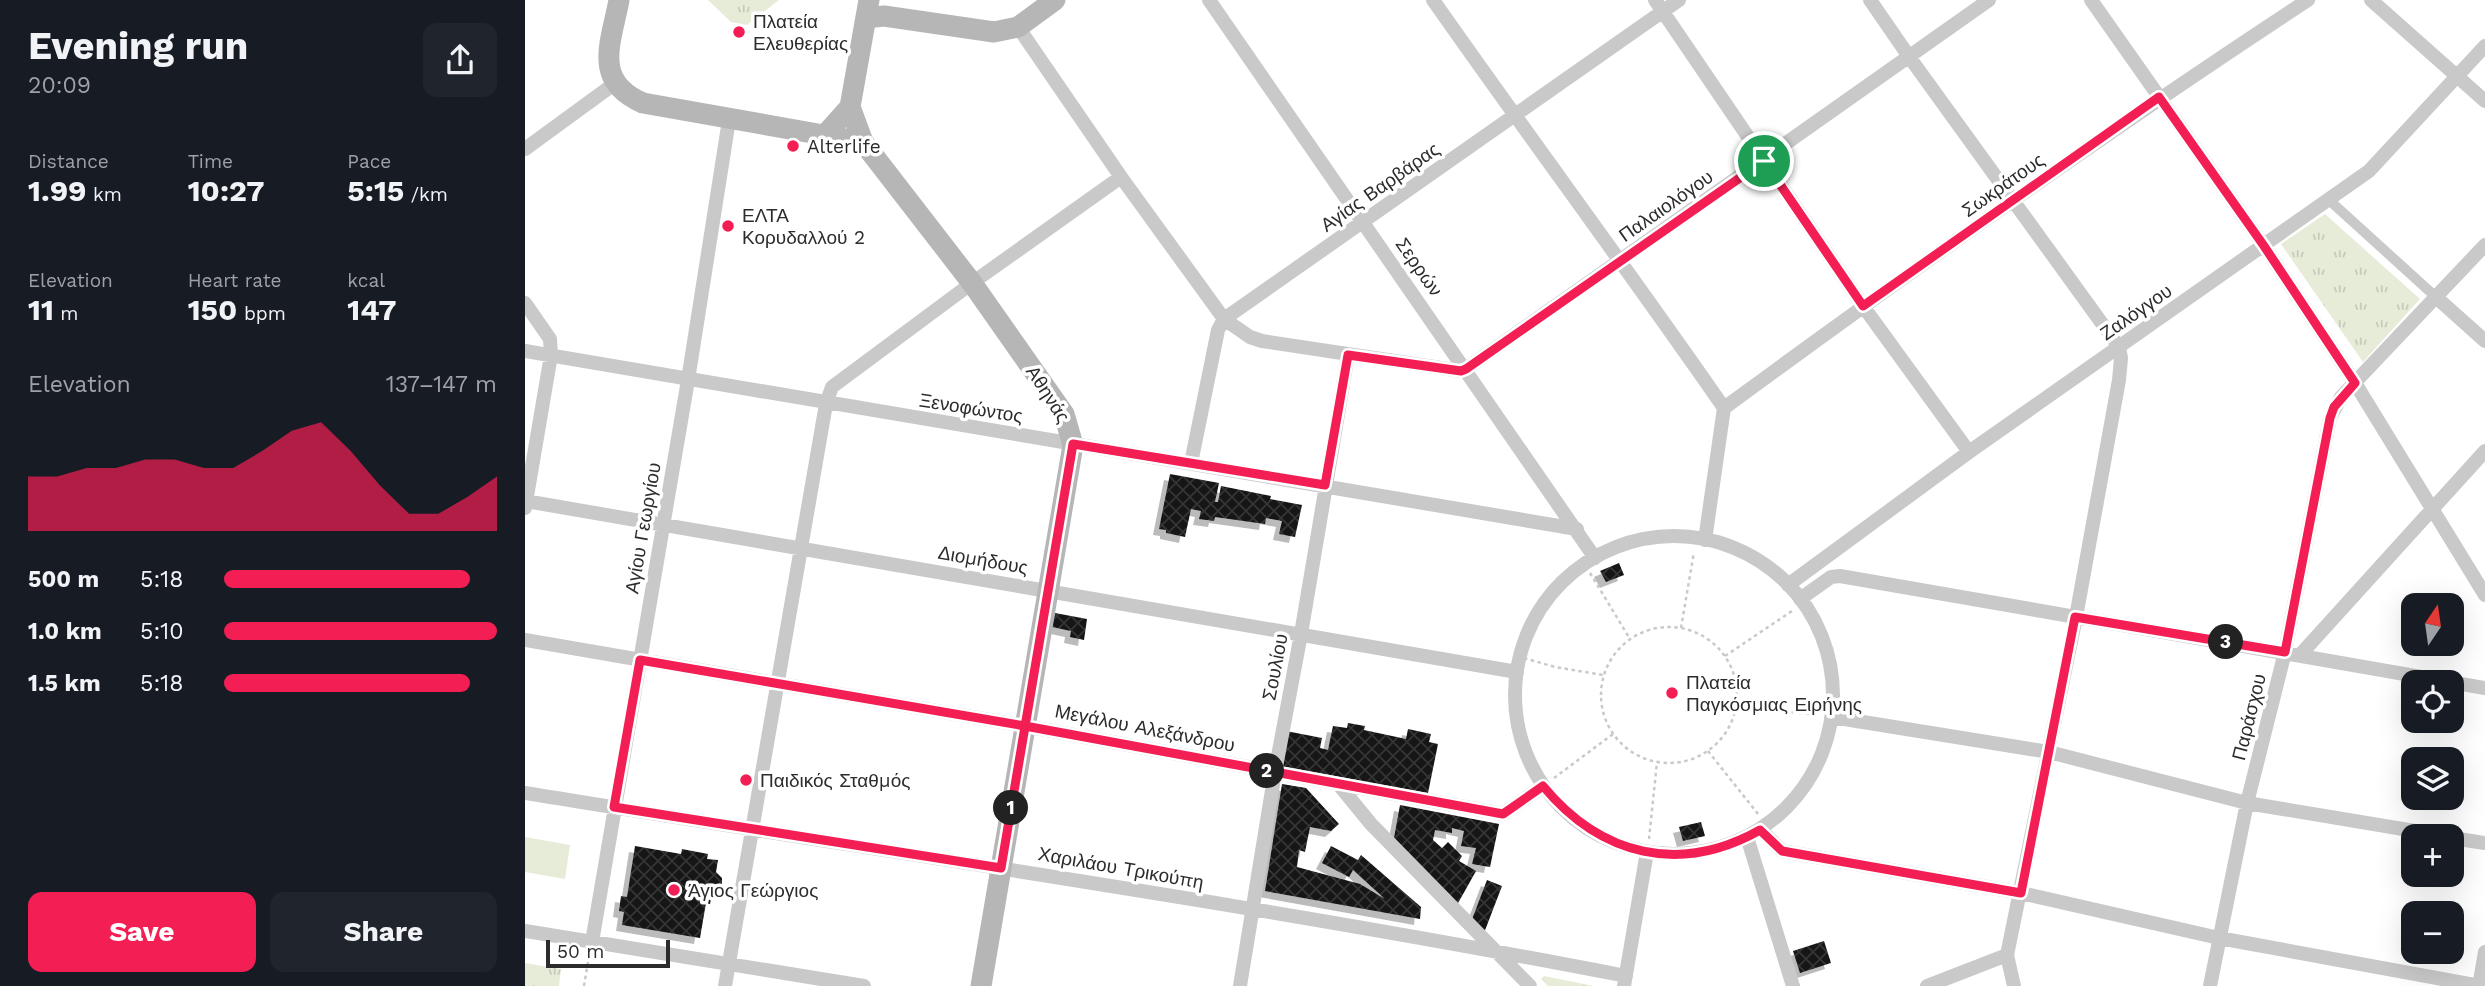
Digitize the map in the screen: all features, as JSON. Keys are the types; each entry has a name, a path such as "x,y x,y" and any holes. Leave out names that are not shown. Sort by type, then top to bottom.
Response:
{"main road":[{"path":"619,0 609,70 614,84 627,96 643,103 729,120 863,142"},
{"path":"825,135 850,107 867,9 884,16 994,32 1018,27 1055,0"},
{"name":"Αθηνάς","path":"850,107 863,142 972,283 1064,414 1073,444 981,986"}],"street":[{"name":"Σερρών","path":"1209,0 1577,529 1590,561"},
{"path":"1433,0 1724,408 1700,539"},
{"name":"Αγίας Βαρβάρας","path":"1224,319 1515,116 1659,6 1679,0"},
{"path":"1870,0 2119,347 2121,358 2075,617 2007,955 2014,986"},
{"name":"Παλαιολόγου","path":"1466,369 1989,0"},
{"path":"2091,0 2264,246 2355,383 2485,594"},
{"name":"Σωκράτους","path":"1724,408 1863,306 2159,97 2308,0"},
{"path":"2371,0 2485,101"},
{"path":"1659,6 1863,306 1969,452"},
{"path":"1018,27 1121,177 1224,319 1250,337 1262,341 1461,371 1466,369"},
{"name":"Ζαλόγγου","path":"1788,585 1969,452 2369,171 2485,46"},
{"path":"525,149 614,84"},
{"name":"Αγίου Γεωργίου","path":"592,942 688,380 729,120"},
{"path":"725,986 800,548 826,404 832,387 1121,177"},
{"path":"2329,200 2485,341"},
{"name":"Παράσχου","path":"2210,986 2247,803 2285,652 2334,407 2485,245"},
{"path":"525,303 550,339 551,355 525,504"},
{"path":"1191,463 1218,330 1224,319"},
{"name":"Ξενοφώντος","path":"525,351 1577,529"},
{"name":"Σουλίου","path":"1240,986 1348,355"},
{"path":"2300,655 2485,451"},
{"name":"Διομήδους","path":"525,504 800,548 1517,672"},
{"path":"1675,537 1700,539 1750,556 1770,569 1802,601 1819,630 1829,658 1833,687 1832,717 1827,742 1817,766 1795,798 1758,830 1715,849 1681,854 1647,852 1599,836 1559,806 1543,786 1531,765 1519,731 1515,695 1517,672 1532,624 1551,595 1590,561 1614,548 1644,540 1675,537"},
{"path":"1820,562 1831,577"},
{"path":"1802,601 1831,577 1840,576 2485,688"},
{"name":"Μεγάλου Αλεξάνδρου","path":"525,640 1025,726 1503,814 1543,786"},
{"path":"1832,717 2049,752 2247,803 2401,829"},
{"path":"1339,785 1371,824 1530,986"},
{"name":"Χαριλάου Τρικούπη","path":"525,793 1001,868 1493,950 1625,981"},
{"path":"1758,830 1782,851 2021,893 2218,938 2479,986 2485,952"},
{"path":"1758,830 1793,986"},
{"path":"2464,840 2485,843"},
{"path":"1625,981 1647,852"},
{"path":"525,931 864,986"},
{"path":"1927,986 2007,955"}],"path":[{"path":"1681,628 1700,539"},
{"path":"1590,561 1630,639"},
{"path":"1725,656 1802,601"},
{"path":"1663,627 1681,628 1706,638 1725,656 1737,689 1736,706 1731,724 1721,739 1708,751 1692,759 1674,763 1657,762 1640,757 1625,747 1613,734 1604,718 1601,701 1603,675 1617,651 1630,639 1663,627"},
{"path":"1520,656 1555,667 1603,675"},
{"path":"1736,706 1832,717"},
{"path":"1543,786 1613,734"},
{"path":"1708,751 1758,830"},
{"path":"1647,852 1657,762"},
{"path":"584,986 592,942"}],"green space":[{"path":"708,0 779,0 747,25 731,22"},
{"path":"2325,214 2420,299 2363,362 2281,244"},
{"path":"525,837 570,845 565,879 525,872"},
{"path":"525,963 561,969 559,986 525,986"},
{"path":"1544,976 1594,986 1548,986 1541,979"}],"building":[{"path":"1170,474 1219,483 1215,502 1218,502 1221,486 1302,505 1295,537 1279,534 1282,521 1266,518 1265,524 1215,517 1214,521 1199,519 1201,511 1191,509 1185,537 1166,533 1166,530 1159,529"},
{"path":"1619,563 1624,575 1606,582 1600,571"},
{"path":"1055,613 1087,619 1084,640 1070,637 1071,631 1052,627"},
{"path":"1348,723 1365,726 1364,730 1406,739 1408,729 1431,734 1429,742 1438,744 1427,798 1279,769 1286,731 1322,738 1320,748 1328,750 1333,726 1347,728"},
{"path":"1282,784 1306,788 1339,824 1331,831 1310,827 1305,852 1299,850 1297,867 1360,884 1385,899 1353,870 1349,877 1322,863 1331,846 1358,860 1361,855 1421,907 1420,919 1265,891"},
{"path":"1400,805 1499,824 1490,867 1472,864 1476,848 1461,846 1464,831 1452,828 1452,833 1435,830 1433,840 1442,848 1448,842 1462,856 1459,861 1476,871 1457,905 1394,838"},
{"path":"1701,822 1705,836 1683,841 1679,827"},
{"name":"Άγιος Γεώργιος","path":"635,846 681,854 682,849 708,854 707,859 718,860 716,872 722,878 722,887 719,892 712,894 710,904 706,903 700,938 622,925 624,912 619,911 621,896 627,897"},
{"path":"1487,880 1502,886 1484,933 1471,922"},
{"path":"1824,941 1831,963 1800,973 1793,951"}],"place":[{"name":"Πλατεία Ελευθερίας","path":"739,32"},
{"name":"Alterlife","path":"793,146"},
{"name":"ΕΛΤΑ Κορυδαλλού 2","path":"728,226"},
{"name":"Πλατεία Παγκόσμιας Ειρήνης","path":"1672,693"},
{"name":"Παιδικός Σταθμός","path":"746,780"},
{"name":"Άγιος Γεώργιος","path":"674,890"}],"route":[{"path":"1764,161 1466,369 1461,371 1348,355 1325,485 1073,444 1041,634 1025,726 1001,868 614,807 640,660 1025,726 1503,814 1543,786 1559,806 1599,836 1647,852 1681,854 1715,849 1760,830 1782,851 2021,893 2075,617 2285,652 2330,418 2341,397 2355,383 2264,246 2159,97 1863,306 1764,161"}]}
